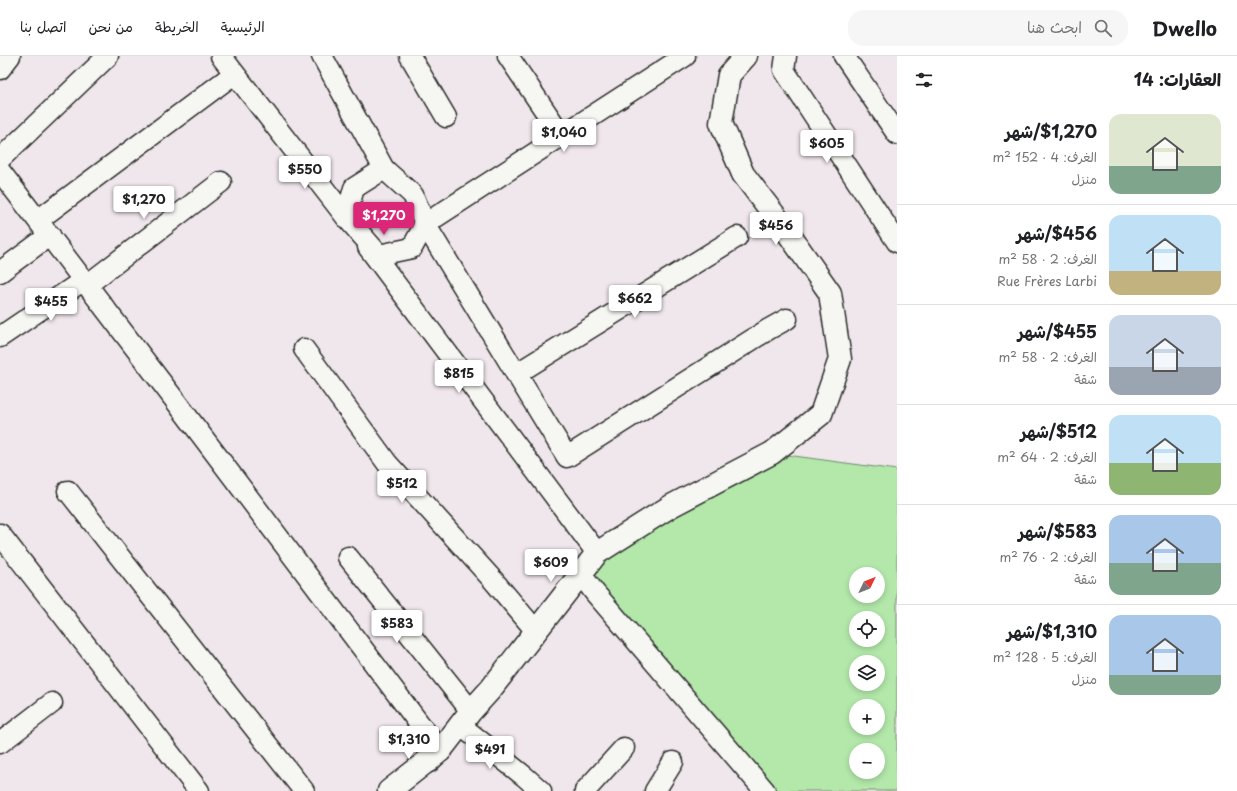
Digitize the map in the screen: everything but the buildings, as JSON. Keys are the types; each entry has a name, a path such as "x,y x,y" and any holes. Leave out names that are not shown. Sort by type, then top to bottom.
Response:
{"main road":[{"path":"388,791 440,751 465,718 490,690 597,552 671,506 772,453 821,414 840,359 830,293 786,230 743,174 721,123 729,75 746,56"}],"street":[{"path":"0,68 10,56"},
{"path":"0,159 108,56"},
{"path":"221,56 346,217 597,552"},
{"path":"322,56 384,169 413,195 425,224 567,457 768,329 787,319"},
{"path":"410,56 446,117"},
{"path":"508,56 562,136"},
{"path":"346,217 379,255 412,248 425,224 685,56"},
{"path":"786,56 784,70 897,242"},
{"path":"844,56 897,134"},
{"path":"0,272 44,228 234,74"},
{"path":"346,217 354,188 384,169"},
{"path":"0,171 440,751 402,791"},
{"path":"0,337 85,282 221,182"},
{"path":"516,374 737,237"},
{"path":"304,349 387,463 488,574 536,631"},
{"path":"68,491 304,791"},
{"path":"0,534 199,791"},
{"path":"348,557 465,718 541,791"},
{"path":"580,573 595,593 766,791"},
{"path":"0,743 52,703"},
{"path":"585,791 624,748"},
{"path":"655,791 673,762"}],"green space":[{"path":"772,453 897,470 897,791 766,791 580,573"}]}
